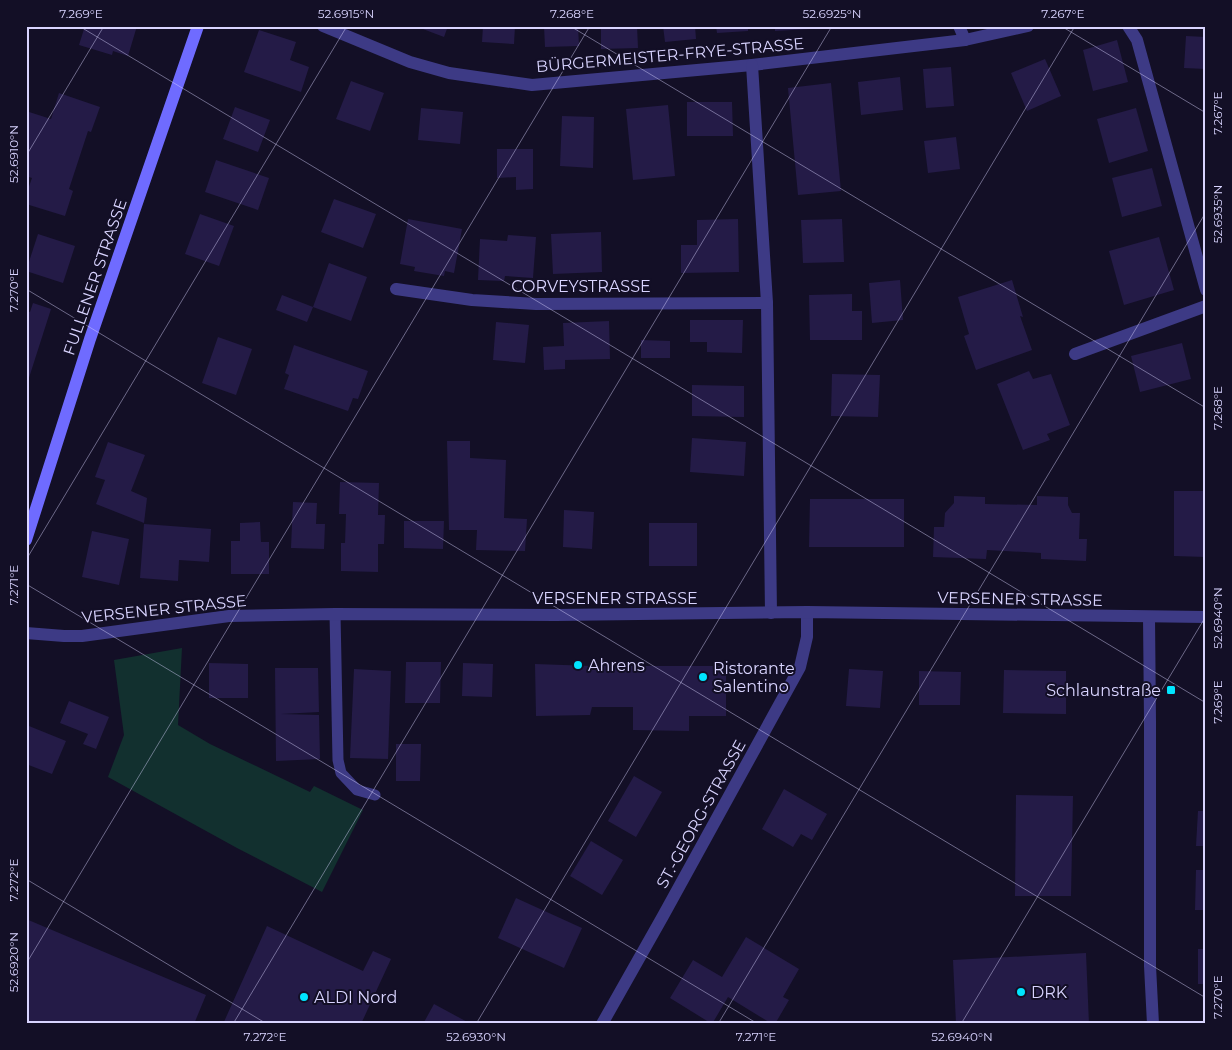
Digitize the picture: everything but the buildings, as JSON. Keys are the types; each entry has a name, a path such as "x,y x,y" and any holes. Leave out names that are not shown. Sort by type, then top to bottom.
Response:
{"main road":[{"name":"FULLENER STRASSE","path":"26,540 90,339 198,26"}],"street":[{"name":"BÜRGERMEISTER-FRYE-STRASSE","path":"323,26 410,62 449,73 532,85 752,66 964,40 1028,26"},
{"path":"959,26 964,40"},
{"path":"1128,26 1137,40 1206,290"},
{"path":"752,66 767,303 771,613"},
{"name":"CORVEYSTRASSE","path":"396,289 472,300 536,304 767,303"},
{"path":"1075,354 1206,306"},
{"name":"VERSENER STRASSE","path":"26,633 82,636 229,616 335,614 556,615 807,612 1206,617"},
{"name":"ST.-GEORG-STRASSE","path":"602,1024 800,667 806,637 807,612"},
{"path":"1149,617 1150,966 1152,1024"}],"lane":[{"path":"335,614 338,760 341,773 357,790 375,795"}],"green space":[{"path":"182,648 178,725 210,744 310,792 314,786 363,810 322,892 108,777 124,735 114,660"}],"place":[{"name":"Ahrens","path":"578,665"},
{"name":"Ristorante Salentino","path":"703,677"},
{"name":"Schlaunstraße","path":"1171,690"},
{"name":"DRK","path":"1021,992"},
{"name":"ALDI Nord","path":"304,997"}]}
